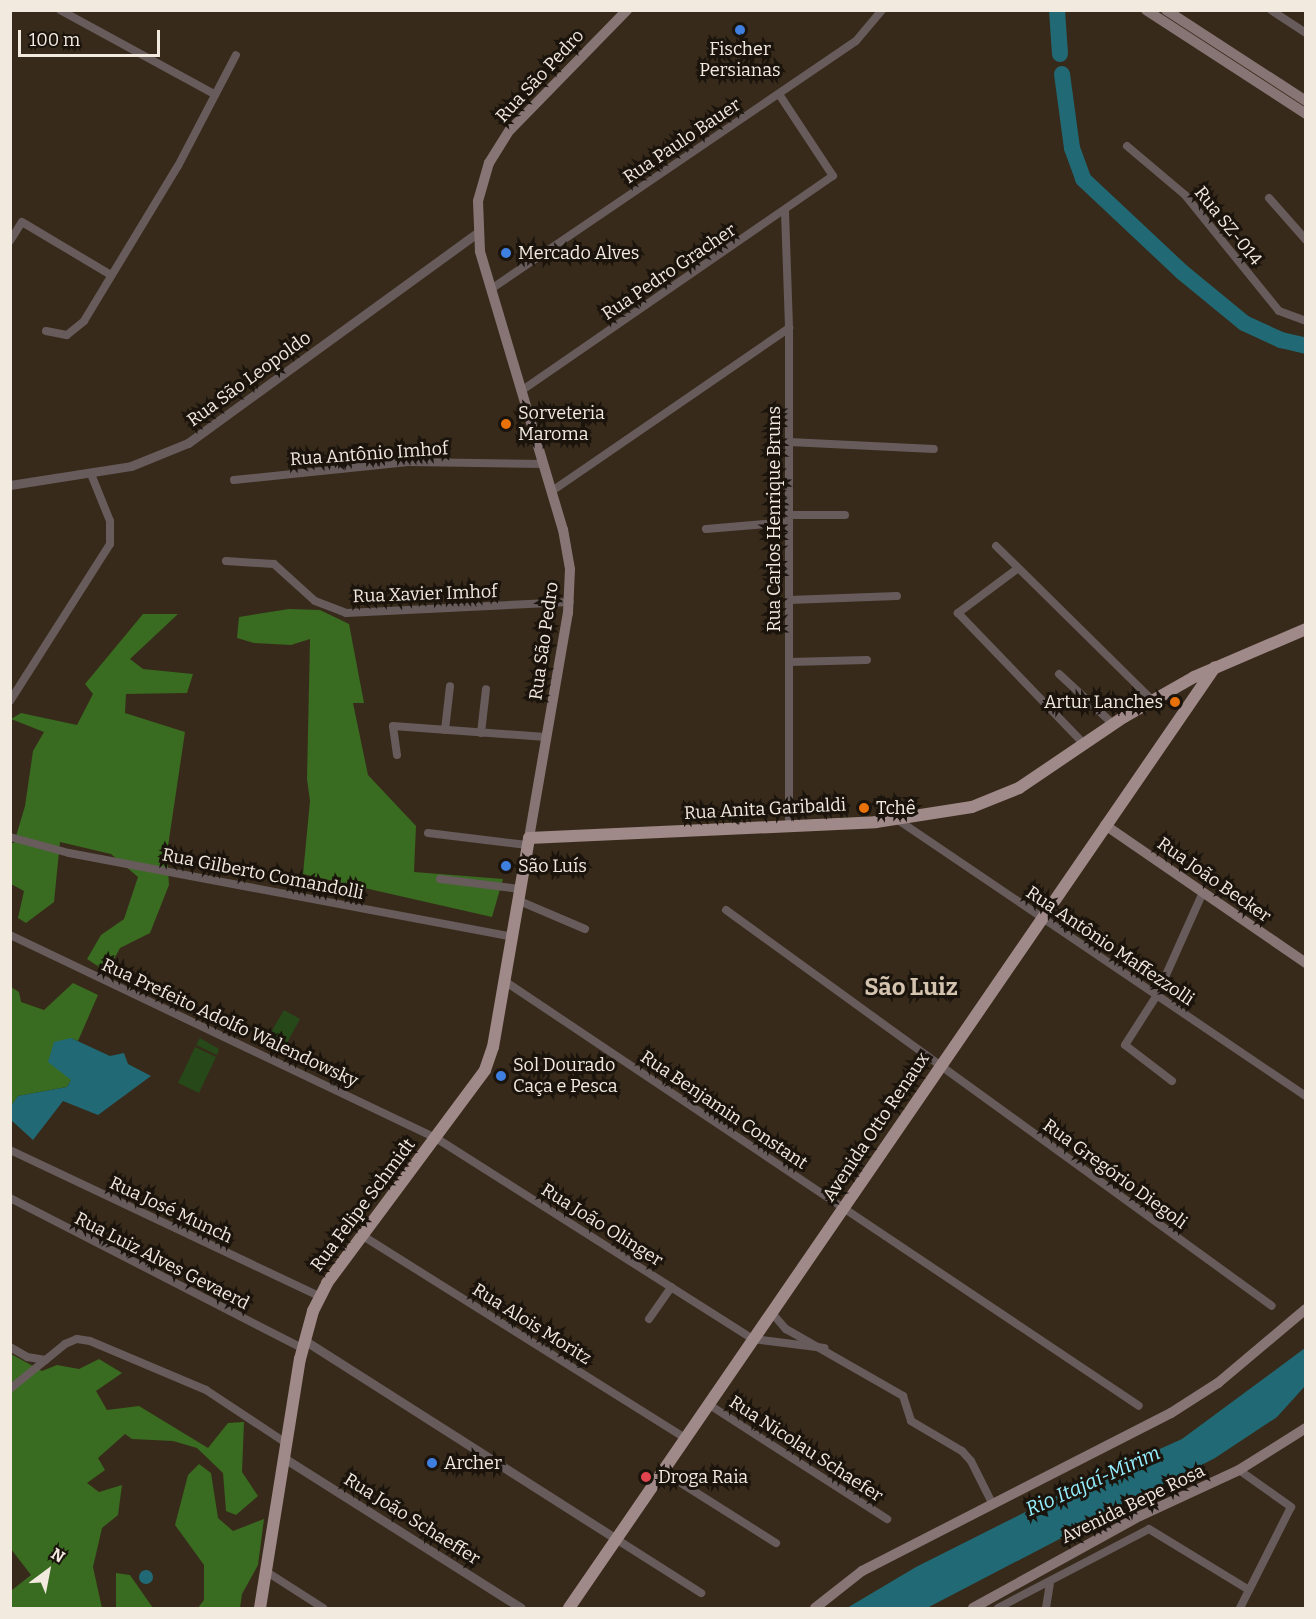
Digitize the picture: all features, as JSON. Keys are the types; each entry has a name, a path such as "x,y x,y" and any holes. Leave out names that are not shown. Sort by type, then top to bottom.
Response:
{"main road":[{"name":"Rua São Pedro","path":"528,841 570,602 567,550 552,491 491,289 477,232 482,182 504,138 536,100 627,10"},
{"path":"1146,10 1189,32 1267,82 1305,101"},
{"path":"1166,10 1189,32"},
{"path":"1267,82 1305,114"},
{"name":"Rua Anita Garibaldi","path":"528,841 898,820 989,803 1034,779 1152,700 1216,666 1305,629"},
{"name":"Avenida Otto Renaux","path":"569,1608 1216,666"},
{"path":"1172,689 1185,691 1191,702"},
{"name":"Rua João Becker","path":"1105,825 1305,963"},
{"name":"Rua Felipe Schmidt","path":"260,1608 303,1344 320,1296 485,1070 528,841"},
{"path":"815,1608 862,1571 1180,1407 1218,1383 1305,1309"},
{"name":"Avenida Bepe Rosa","path":"974,1608 1140,1516 1239,1470 1305,1428"}],"street":[{"path":"60,10 214,94"},
{"name":"Rua Paulo Bauer","path":"491,289 856,41 882,10"},
{"path":"1271,10 1305,33"},
{"path":"46,331 67,335 79,328 177,166 236,55"},
{"name":"Rua Pedro Gracher","path":"521,391 785,212 833,176 779,94"},
{"name":"Rua SZ-014","path":"1127,146 1185,195 1279,311 1305,321"},
{"path":"1269,198 1305,240"},
{"name":"Rua Carlos Henrique Bruns","path":"785,212 789,328 789,826"},
{"path":"10,241 22,222 111,275"},
{"name":"Rua São Leopoldo","path":"10,485 91,474 148,461 205,432 477,232"},
{"path":"552,491 789,328"},
{"path":"789,442 934,449"},
{"name":"Rua Antônio Imhof","path":"234,480 408,462 543,464"},
{"path":"10,701 110,544 110,521 91,474"},
{"path":"706,529 789,518 845,515"},
{"path":"996,546 1152,700"},
{"name":"Rua Xavier Imhof","path":"226,561 274,564 315,601 346,613 570,602"},
{"path":"1017,569 958,613 1084,745"},
{"path":"789,600 897,596"},
{"path":"789,662 867,660"},
{"path":"1059,675 1113,724"},
{"path":"445,730 450,686"},
{"path":"481,733 486,689"},
{"path":"397,755 393,726 546,737"},
{"name":"Rua Antônio Maffezzolli","path":"898,820 1305,1096"},
{"path":"428,833 528,841"},
{"name":"Rua Gilberto Comandolli","path":"10,837 69,853 510,936"},
{"path":"440,879 518,894 585,928"},
{"path":"1172,1081 1125,1045 1157,995 1203,892"},
{"name":"Rua Gregório Diegoli","path":"726,910 1272,1306"},
{"name":"Rua Prefeito Adolfo Walendowsky","path":"10,935 436,1138"},
{"name":"Rua Benjamin Constant","path":"503,980 1138,1406"},
{"name":"Rua João Olinger","path":"436,1138 753,1339"},
{"name":"Rua José Munch","path":"10,1150 320,1296"},
{"name":"Rua Luiz Alves Gevaerd","path":"10,1198 303,1344"},
{"name":"Rua Alois Moritz","path":"363,1236 685,1438"},
{"path":"648,1319 671,1287"},
{"path":"771,1312 786,1329 824,1348 903,1396 911,1421 962,1451 970,1461 993,1505"},
{"path":"753,1339 824,1348"},
{"path":"10,1389 65,1344 77,1340 90,1341 206,1390 286,1443"},
{"path":"303,1344 701,1593"},
{"path":"10,1347 27,1357 46,1360"},
{"name":"Rua Nicolau Schaefer","path":"708,1404 887,1518"},
{"name":"Rua João Schaeffer","path":"284,1458 521,1608"},
{"path":"1239,1470 1291,1507 1241,1608"},
{"path":"663,1471 776,1543"},
{"path":"998,1608 1050,1583 1149,1529 1249,1590"},
{"path":"267,1572 323,1608"},
{"path":"1046,1608 1050,1583"}],"green space":[{"path":"289,609 320,610 349,624 364,703 353,703 368,775 416,826 414,872 503,879 492,917 303,874 310,801 307,779 310,639 291,645 254,643 237,638 239,617"},
{"path":"143,614 178,614 130,659 143,669 193,674 187,693 126,694 125,713 185,732 167,853 169,885 150,933 120,948 107,972 87,959 101,935 124,919 138,877 111,854 60,842 54,902 26,923 18,918 24,891 11,884 11,843 14,843 25,806 33,751 44,732 11,719 21,713 77,725 93,694 85,684"},
{"path":"73,983 98,995 78,1041 71,1038 71,1080 67,1087 18,1096 11,1106 11,987 19,992 21,1002 44,1010"},
{"path":"284,1010 300,1019 287,1043 270,1034"},
{"path":"200,1038 219,1049 217,1055 196,1045"},
{"path":"195,1047 216,1057 199,1093 178,1083"},
{"path":"11,1354 42,1371 57,1365 79,1369 99,1359 122,1373 96,1391 107,1410 139,1406 208,1448 228,1423 244,1422 242,1472 258,1496 236,1515 226,1511 223,1473 197,1448 173,1441 132,1439 125,1434 98,1458 105,1470 87,1483 99,1492 122,1485 118,1515 102,1528 93,1567 102,1608 11,1608 12,1590 31,1575 11,1549"},
{"path":"199,1464 211,1473 218,1518 233,1531 264,1519 258,1565 242,1594 240,1608 198,1608 204,1600 204,1565 175,1525 188,1475"},
{"path":"116,1573 130,1575 153,1608 116,1608"}],"water":[{"path":"71,1038 110,1056 124,1053 128,1064 151,1076 98,1115 63,1101 33,1140 11,1120 11,1106 18,1096 67,1087 71,1080 48,1062 54,1042"},
{"name":"Rio Itajaí-Mirim","path":"1305,1348 1305,1386 1277,1417 1215,1458 927,1608 847,1608 916,1567 1071,1489 1182,1439"},
{"path":"143,1570 149,1570 153,1577 149,1584 143,1584 139,1580 139,1574"}],"waterway":[{"path":"1057,10 1060,54"},
{"path":"1062,74 1072,148 1083,179 1182,272 1244,323 1281,340 1306,346"}],"place":[{"name":"Fischer Persianas","path":"740,30"},
{"name":"Mercado Alves","path":"506,253"},
{"name":"Sorveteria Maroma","path":"506,424"},
{"name":"Artur Lanches","path":"1175,702"},
{"name":"Tchê","path":"864,808"},
{"name":"São Luís","path":"506,866"},
{"name":"Sol Dourado Caça e Pesca","path":"501,1076"},
{"name":"Archer","path":"432,1463"},
{"name":"Droga Raia","path":"646,1477"}],"district":[{"name":"São Luiz","path":"911,988"}]}
